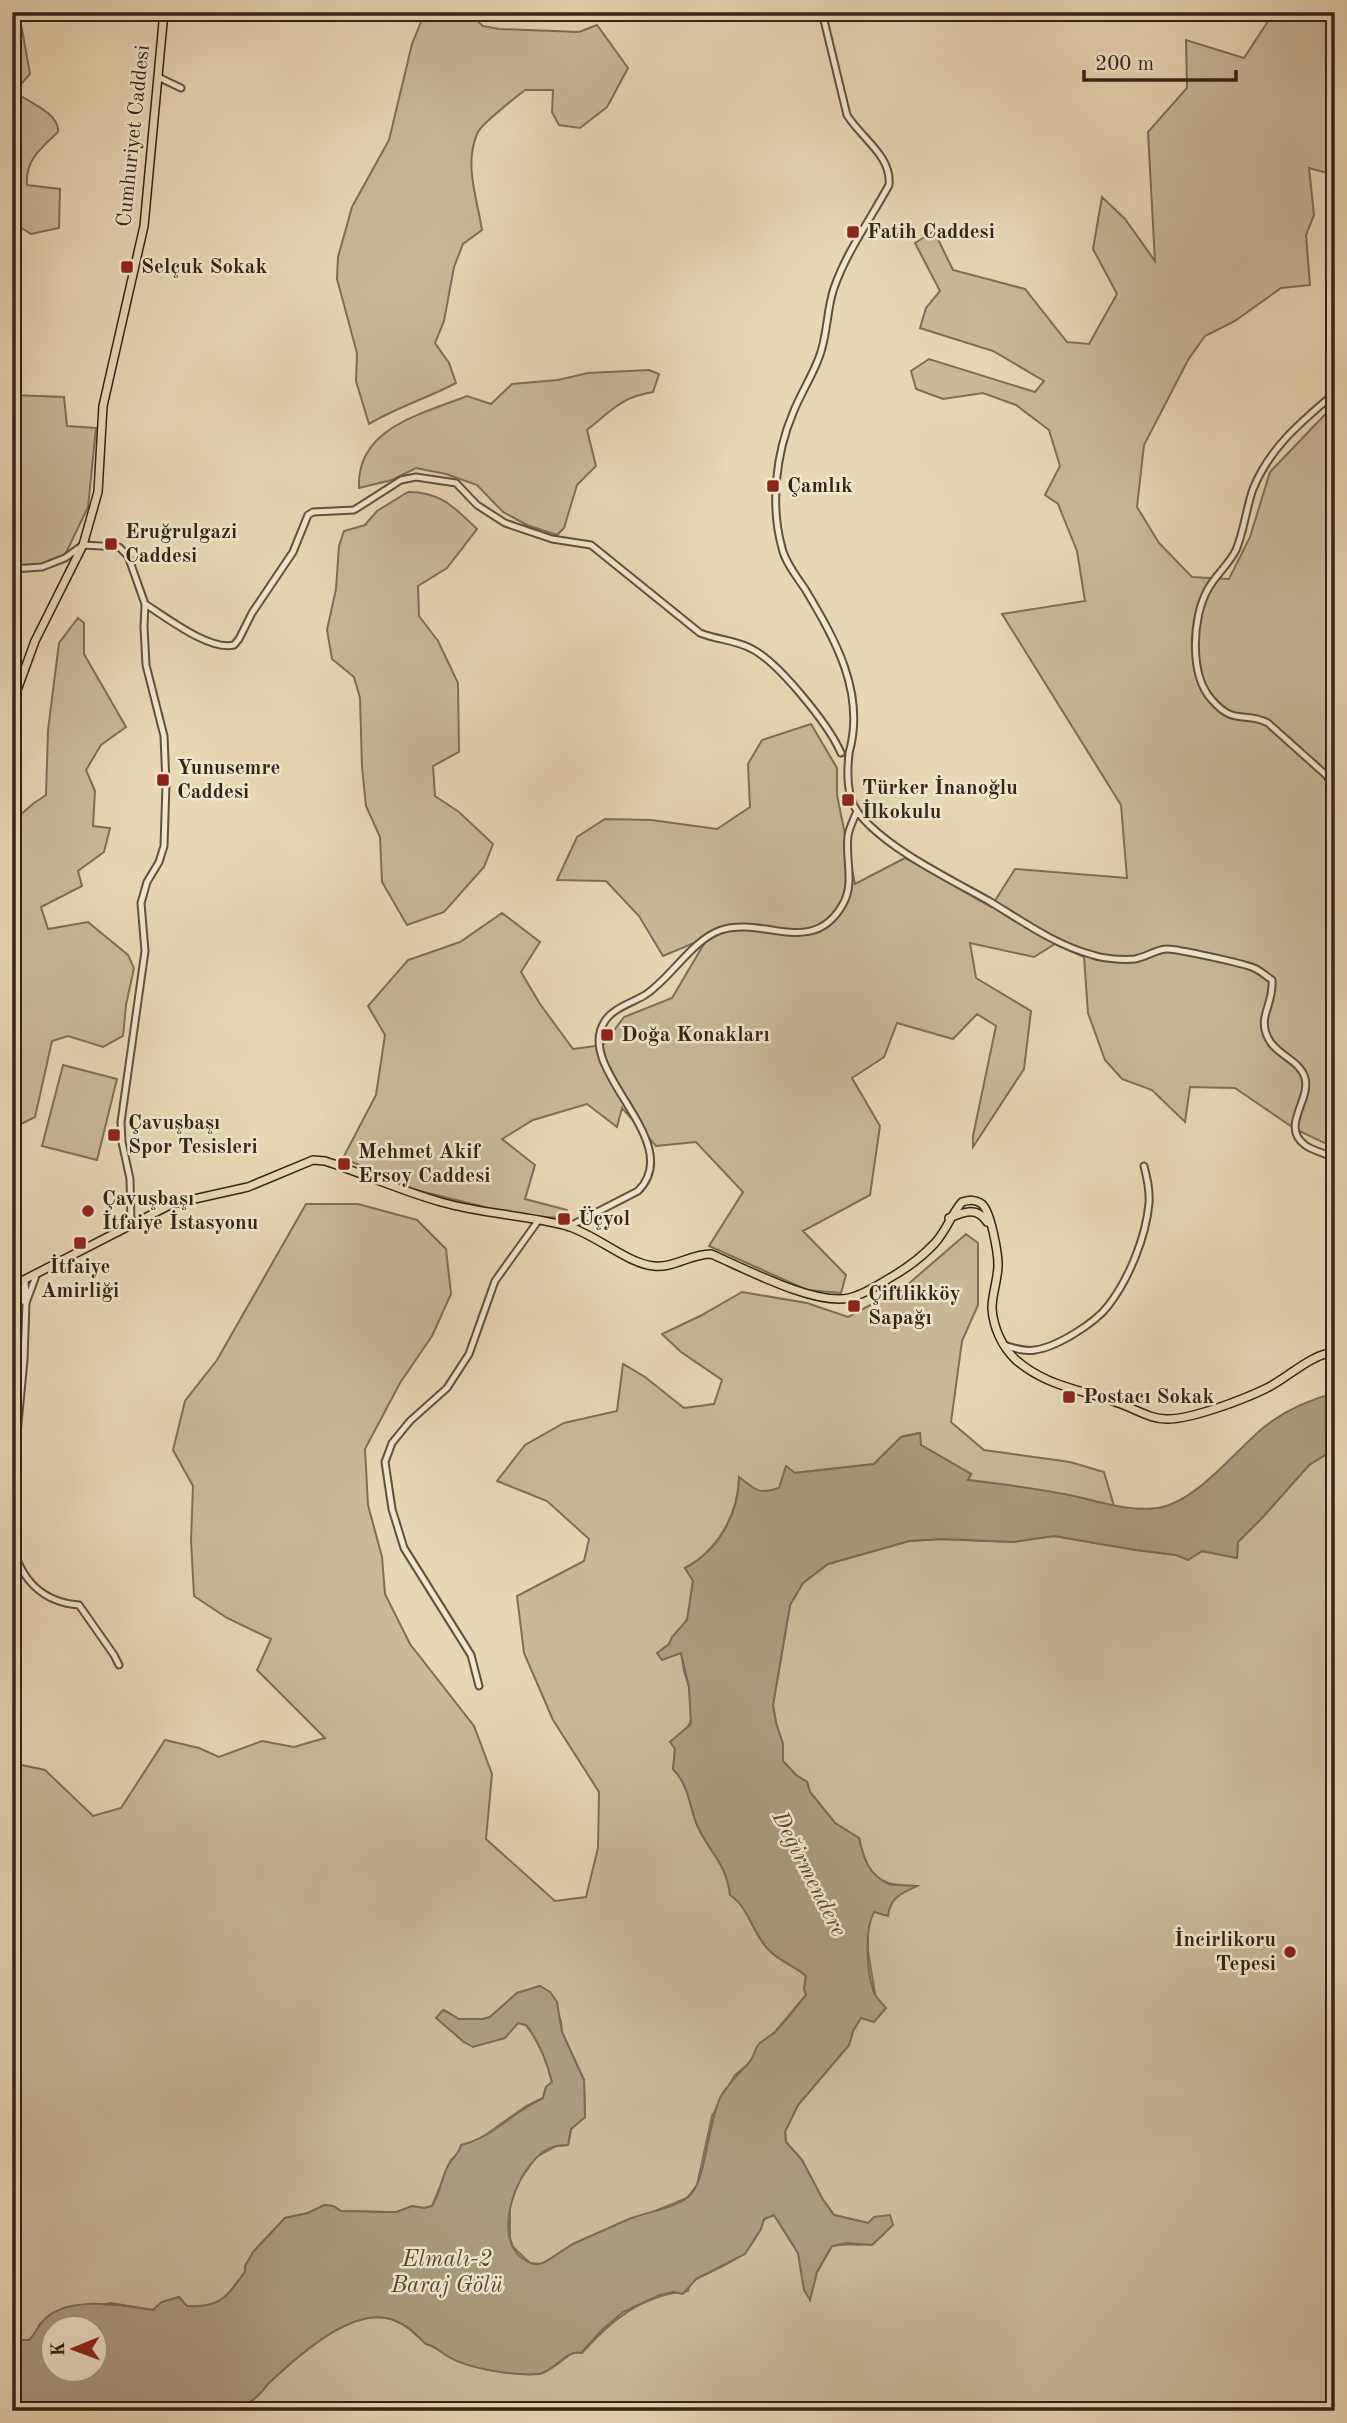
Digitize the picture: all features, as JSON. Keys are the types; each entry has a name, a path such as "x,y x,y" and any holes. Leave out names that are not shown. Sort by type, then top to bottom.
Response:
{"main road":[{"name":"Cumhuriyet Caddesi","path":"12,704 35,641 83,545 98,492 103,406 144,226 164,12"},
{"path":"17,1285 131,1223 172,1204 248,1188 313,1160 325,1161 442,1203 568,1227 641,1263 655,1266 670,1264 698,1254 711,1254 811,1295 837,1299 862,1293 909,1267 938,1240 949,1218 966,1211 975,1211 984,1216 991,1229 998,1263 992,1307 995,1326 1014,1358 1050,1382 1166,1420 1184,1417 1255,1394 1277,1384 1317,1358 1335,1352"}],"street":[{"path":"822,12 847,115 887,164 890,176 889,185 855,241 834,290 819,358 792,413 778,467 776,510 782,551 834,638 844,662 853,704 853,740 845,752"},
{"path":"158,77 181,88"},
{"path":"1335,393 1300,421 1278,446 1262,472 1253,490 1234,553 1207,590 1197,620 1196,668 1211,700 1227,714 1239,719 1259,719 1268,723 1326,775 1335,788"},
{"path":"145,604 190,633 216,645 234,645 293,552 308,515 313,512 354,510 401,480 416,477 456,482 477,505 505,523 552,539 591,545 700,633 755,650 807,701 845,752 849,789 857,811 893,844 920,861 1057,941 1094,956 1135,958 1166,949 1178,950 1252,967 1265,974 1272,980 1273,993 1264,1015 1268,1038 1305,1077 1306,1086 1295,1129 1298,1138 1306,1146 1335,1158"},
{"path":"12,569 42,567 65,558 83,545 119,547 128,556 145,604 146,665 164,736 166,784 164,846 141,903 145,951 121,1122 122,1142 130,1179 131,1223"},
{"path":"568,1227 638,1191 645,1184 648,1175 648,1144 638,1120 604,1064 600,1049 603,1022 611,1013 647,994 706,938 722,930 738,927 799,933 816,930 831,920 843,904 850,884 848,835 857,811"},
{"path":"1004,1345 1022,1350 1047,1347 1071,1335 1107,1307 1133,1261 1146,1221 1149,1193 1144,1166"},
{"path":"479,1686 471,1655 404,1548 392,1509 385,1462 392,1443 410,1421 447,1388 469,1354 495,1281 538,1221"},
{"path":"12,1487 24,1360 26,1303 37,1273"},
{"path":"17,1285 26,1303"},
{"path":"17,1285 26,1303"},
{"path":"12,1543 17,1564 38,1591 65,1604 79,1605 119,1665"}],"shaded area":[{"path":"425,12 467,12 483,26 499,29 579,32 597,25 628,68 607,107 580,128 559,125 552,112 553,90 525,90 477,134 473,146 472,170 482,230 463,244 454,267 444,321 435,343 449,363 456,383 369,424 356,381 357,353 337,279 338,257 352,207 389,140 412,44"},
{"path":"1274,12 1335,12 1335,175 1309,168 1314,215 1306,235 1310,285 1281,288 1235,321 1205,336 1188,360 1144,445 1137,507 1159,543 1192,577 1229,579 1250,537 1270,472 1335,404 1335,1148 1295,1129 1235,1088 1190,1087 1185,1122 1152,1090 1122,1079 1105,1060 1088,1013 1084,957 1055,944 1034,957 970,943 976,978 1031,1011 1024,1069 973,1147 996,1026 977,1014 953,1039 897,1023 884,1057 852,1078 880,1126 870,1195 803,1231 846,1275 841,1293 807,1290 709,1246 743,1192 696,1142 656,1146 622,1108 617,1127 587,1104 533,1120 502,1139 535,1165 525,1199 567,1210 565,1218 521,1216 412,1189 343,1158 376,1095 385,1035 368,1006 408,960 460,942 502,913 540,942 521,972 540,1004 573,1049 603,1045 624,1017 672,998 708,937 663,956 639,916 606,881 557,880 577,837 605,819 651,820 717,829 750,807 748,764 762,740 811,724 837,768 837,795 855,884 905,858 991,907 1015,869 1127,878 1121,805 1002,614 1085,601 1077,551 1058,504 1045,495 1060,466 1049,430 1016,405 983,393 943,399 916,389 911,371 929,359 1035,392 1044,381 993,351 920,328 926,308 940,291 915,243 934,231 953,270 1025,289 1067,342 1089,344 1117,294 1093,249 1102,197 1125,219 1155,261 1148,132 1187,88 1186,40 1244,58"},
{"path":"22,29 30,74 16,93 49,114 58,132 31,161 27,185 60,189 59,228 31,234 12,222 12,36"},
{"path":"649,370 659,374 653,392 624,401 587,430 596,466 577,485 564,528 557,535 527,525 503,512 477,485 446,474 416,468 392,480 359,488 361,468 368,451 380,437 412,417 467,396 491,404 512,384 558,380 588,373"},
{"path":"12,395 64,397 67,426 96,428 88,507 65,555 35,567 12,567"},
{"path":"408,492 429,495 446,502 477,529 447,568 418,586 419,616 438,641 458,683 459,752 433,766 435,796 459,812 493,844 484,867 444,912 407,925 382,882 380,837 366,806 360,698 354,677 332,659 327,630 336,589 339,546 344,531 365,525 377,511"},
{"path":"78,618 84,623 84,654 126,727 101,745 86,770 95,791 93,826 110,828 104,852 78,871 82,886 41,907 48,929 88,922 128,955 134,968 123,1036 103,1047 68,1036 52,1041 35,1117 12,1126 12,897 19,885 12,883 12,822 46,795 48,730 59,643"},
{"path":"63,1065 117,1079 97,1160 42,1146"},
{"path":"306,1204 358,1204 417,1220 446,1249 451,1294 432,1336 400,1383 365,1449 368,1505 382,1557 385,1594 410,1644 474,1726 492,1774 486,1839 555,1901 586,1897 598,1848 599,1792 553,1720 524,1653 517,1596 584,1561 589,1539 547,1501 497,1481 525,1445 564,1423 617,1411 623,1364 645,1377 684,1408 714,1404 722,1380 681,1352 662,1334 742,1292 807,1303 848,1317 906,1286 966,1234 978,1243 978,1305 962,1341 951,1422 984,1450 1070,1462 1104,1472 1114,1506 1067,1495 967,1480 971,1474 921,1445 919,1433 901,1437 874,1464 795,1473 779,1488 764,1493 739,1478 735,1505 724,1530 707,1552 685,1568 693,1580 689,1611 684,1624 669,1644 681,1653 689,1687 692,1719 675,1749 673,1769 686,1788 697,1825 721,1865 731,1895 742,1907 769,1950 806,1976 806,1995 775,2032 758,2046 747,2065 735,2075 712,2116 697,2185 687,2198 573,2244 542,2264 530,2263 513,2247 510,2238 510,2207 517,2184 536,2157 556,2146 568,2145 571,2129 585,2117 584,2080 562,2032 561,2021 540,1986 517,1993 490,2017 459,2019 444,2010 437,2018 464,2042 518,2023 526,2025 542,2052 552,2082 546,2087 543,2098 526,2106 451,2160 432,2206 412,2206 397,2212 385,2212 341,2211 324,2205 308,2213 285,2218 253,2252 245,2272 223,2301 201,2307 186,2306 179,2297 153,2310 111,2303 38,2314 38,2328 29,2340 12,2340 12,1763 45,1770 93,1816 121,1808 165,1740 199,1748 219,1757 262,1741 294,1747 325,1738 257,1670 271,1639 227,1618 194,1596 191,1540 193,1486 173,1450 185,1401 217,1360"},
{"path":"1335,1449 1335,2411 238,2411 311,2347 328,2335 363,2319 380,2317 396,2321 409,2328 426,2344 455,2360 471,2365 511,2373 545,2370 573,2354 582,2353 604,2330 629,2311 656,2298 688,2291 690,2283 746,2251 764,2219 774,2215 798,2253 810,2299 817,2272 832,2246 868,2244 887,2230 834,2215 802,2160 786,2142 785,2131 798,2105 849,2045 853,2031 875,1994 868,1951 868,1923 874,1912 889,1905 897,1895 916,1886 891,1884 881,1880 871,1870 859,1838 835,1823 810,1792 807,1782 783,1761 783,1744 773,1705 790,1605 803,1583 828,1564 909,1541 941,1539 1013,1542 1054,1536 1176,1555 1188,1560 1202,1551 1237,1558 1238,1542 1309,1465"}],"water":[{"name":"Elmalı-2 Baraj Gölü","path":"1335,1393 1335,1449 1309,1465 1238,1542 1237,1558 1202,1551 1188,1560 1176,1555 1054,1536 1013,1542 941,1539 909,1541 828,1564 803,1583 790,1605 773,1705 783,1744 783,1761 807,1782 810,1792 835,1823 859,1838 865,1859 876,1876 889,1884 917,1886 894,1900 888,1916 874,1912 871,1920 867,1950 869,1972 874,1993 886,2008 874,2022 861,2018 849,2045 798,2105 785,2132 786,2142 802,2160 834,2215 868,2223 874,2217 890,2215 893,2225 872,2245 846,2243 832,2246 817,2272 810,2300 804,2290 798,2253 774,2215 764,2219 761,2229 745,2254 696,2279 683,2294 673,2292 660,2295 623,2312 581,2353 570,2354 539,2374 492,2371 468,2365 426,2344 401,2323 380,2317 363,2319 328,2335 296,2359 238,2411 12,2411 12,2340 29,2340 38,2328 38,2384 108,2384 108,2314 52,2314 56,2311 83,2304 153,2310 162,2302 179,2297 187,2306 208,2305 227,2294 245,2272 245,2266 253,2252 285,2218 308,2213 324,2205 341,2211 385,2212 397,2212 412,2206 432,2206 446,2169 461,2145 483,2137 543,2098 546,2087 552,2082 542,2052 526,2025 518,2023 505,2038 473,2047 436,2018 443,2010 459,2019 483,2019 490,2017 517,1993 540,1986 550,1992 557,2002 562,2032 584,2080 585,2117 571,2129 568,2145 550,2148 536,2158 516,2189 508,2226 511,2243 519,2256 534,2264 543,2263 575,2243 629,2219 679,2203 692,2193 701,2175 713,2119 721,2096 750,2062 758,2045 775,2032 806,1995 806,1976 777,1957 764,1944 742,1907 730,1895 721,1865 697,1825 686,1788 673,1769 675,1749 670,1742 691,1724 689,1687 681,1653 662,1660 657,1653 669,1644 687,1620 693,1581 685,1568 707,1552 724,1530 735,1504 739,1477 758,1490 772,1490 779,1488 786,1466 795,1473 874,1464 901,1437 920,1433 921,1445 971,1474 968,1480 1044,1490 1124,1507 1158,1508 1172,1504 1200,1486 1263,1428 1297,1406"}],"place":[{"name":"Fatih Caddesi","path":"853,232"},
{"name":"Selçuk Sokak","path":"127,267"},
{"name":"Çamlık","path":"773,486"},
{"name":"Eruğrulgazi Caddesi","path":"111,544"},
{"name":"Yunusemre Caddesi","path":"163,780"},
{"name":"Türker İnanoğlu İlkokulu","path":"848,800"},
{"name":"Doğa Konakları","path":"607,1035"},
{"name":"Çavuşbaşı Spor Tesisleri","path":"114,1135"},
{"name":"Mehmet Akif Ersoy Caddesi","path":"344,1164"},
{"name":"Çavuşbaşı İtfaiye İstasyonu","path":"88,1211"},
{"name":"Üçyol","path":"564,1219"},
{"name":"İtfaiye Amirliği","path":"80,1243"},
{"name":"Çiftlikköy Sapağı","path":"854,1306"},
{"name":"Postacı Sokak","path":"1069,1397"},
{"name":"İncirlikoru Tepesi","path":"1290,1952"}],"water label":[{"name":"Değirmendere","path":"809,1874"}]}
